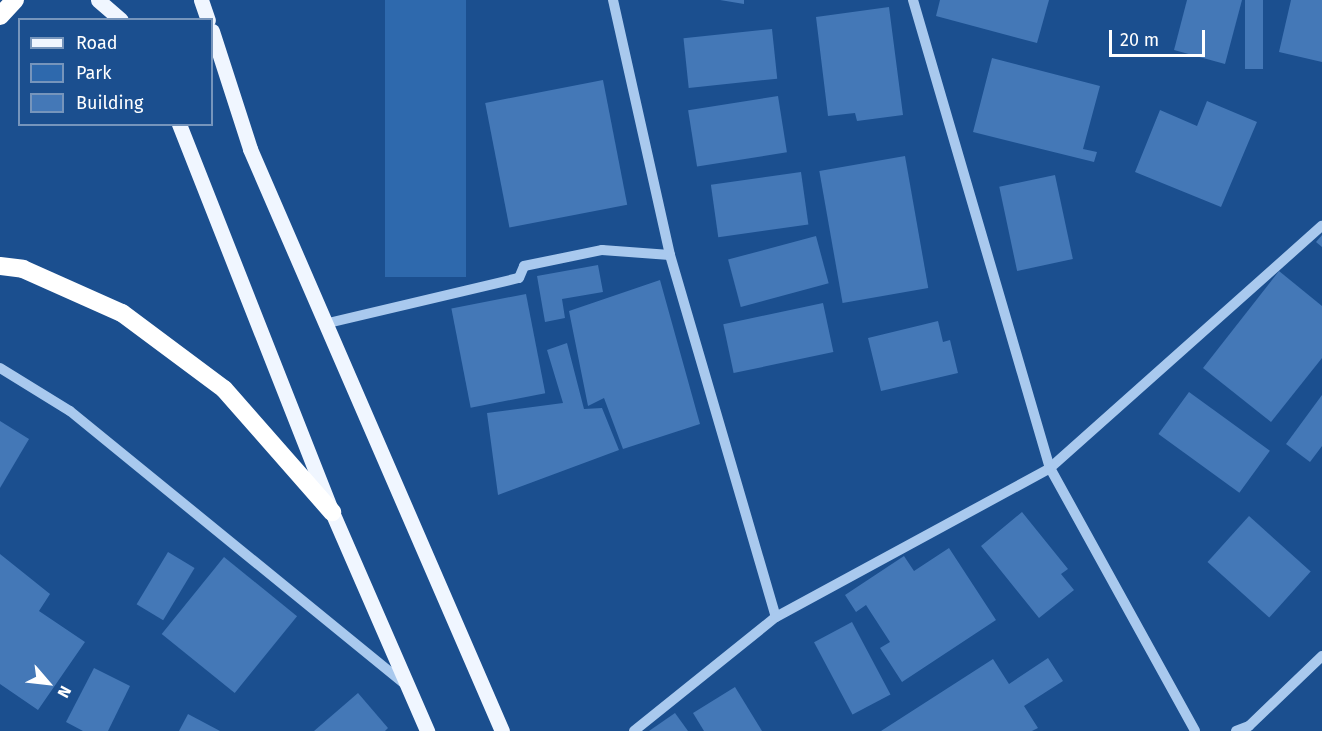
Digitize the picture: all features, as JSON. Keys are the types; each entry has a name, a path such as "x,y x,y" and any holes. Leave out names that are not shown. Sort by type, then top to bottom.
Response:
{"highway":[{"path":"0,16 15,0"},
{"path":"0,266 23,269 122,313 224,389 332,513"}],"main road":[{"path":"98,0 119,18"},
{"path":"201,0 207,18"},
{"path":"213,34 250,149 502,731"},
{"path":"180,126 332,513 427,731"}],"street":[{"path":"613,0 670,255 776,617"},
{"path":"913,0 1050,468 1195,731"},
{"path":"634,731 776,617 1050,468 1322,226"},
{"path":"324,324 519,278 524,266 602,250 670,255"},
{"path":"0,368 70,411 406,684"},
{"path":"1236,731 1253,728 1322,656"}],"green space":[{"path":"385,0 466,0 466,277 385,277"}],"building":[{"path":"720,0 744,0 744,4"},
{"path":"940,0 1049,0 1037,43 936,16"},
{"path":"1187,0 1242,0 1225,64 1174,50"},
{"path":"1245,0 1263,0 1263,69 1245,69"},
{"path":"1291,0 1322,0 1322,62 1279,52"},
{"path":"889,7 903,115 857,121 855,113 828,116 816,17"},
{"path":"772,29 777,79 689,88 683,38"},
{"path":"992,58 1100,86 1083,149 1097,152 1094,162 973,132"},
{"path":"603,80 627,205 509,228 485,103"},
{"path":"778,96 787,152 697,167 688,110"},
{"path":"1207,101 1257,122 1221,207 1135,172 1160,110 1197,126"},
{"path":"905,156 928,288 843,303 819,171"},
{"path":"801,172 808,224 718,237 711,185"},
{"path":"1055,175 1073,259 1017,271 999,187"},
{"path":"1322,235 1322,247 1316,242"},
{"path":"816,236 829,283 741,307 728,260"},
{"path":"598,265 603,292 562,299 565,318 545,322 537,276"},
{"path":"1279,271 1322,306 1322,358 1271,422 1203,368"},
{"path":"660,280 700,424 623,449 604,398 588,406 569,311"},
{"path":"526,294 545,393 471,408 451,309"},
{"path":"823,303 833,352 734,373 723,324"},
{"path":"938,321 943,342 950,340 958,373 881,391 868,338"},
{"path":"567,343 584,409 602,408 619,450 498,495 487,413 563,403 547,350"},
{"path":"1189,392 1270,451 1239,493 1158,434"},
{"path":"1322,395 1322,446 1310,462 1286,444"},
{"path":"0,421 29,439 0,488"},
{"path":"1022,512 1068,569 1061,574 1074,590 1039,618 981,546"},
{"path":"1249,516 1311,572 1269,618 1208,562"},
{"path":"949,548 996,620 902,682 880,648 890,642 866,605 856,612 845,595 904,556 914,571"},
{"path":"168,552 195,568 163,620 137,604"},
{"path":"0,554 50,594 39,611 85,642 38,710 0,684"},
{"path":"224,557 297,616 235,693 162,634"},
{"path":"852,622 890,694 853,715 814,642"},
{"path":"1048,658 1063,681 1024,706 1038,728 1032,731 881,731 993,659 1009,684"},
{"path":"94,668 130,686 108,731 83,731 66,722"},
{"path":"735,687 762,731 704,731 693,713"},
{"path":"358,693 388,728 385,731 314,731"},
{"path":"675,713 688,731 649,731"},
{"path":"188,714 220,731 179,731"}]}
